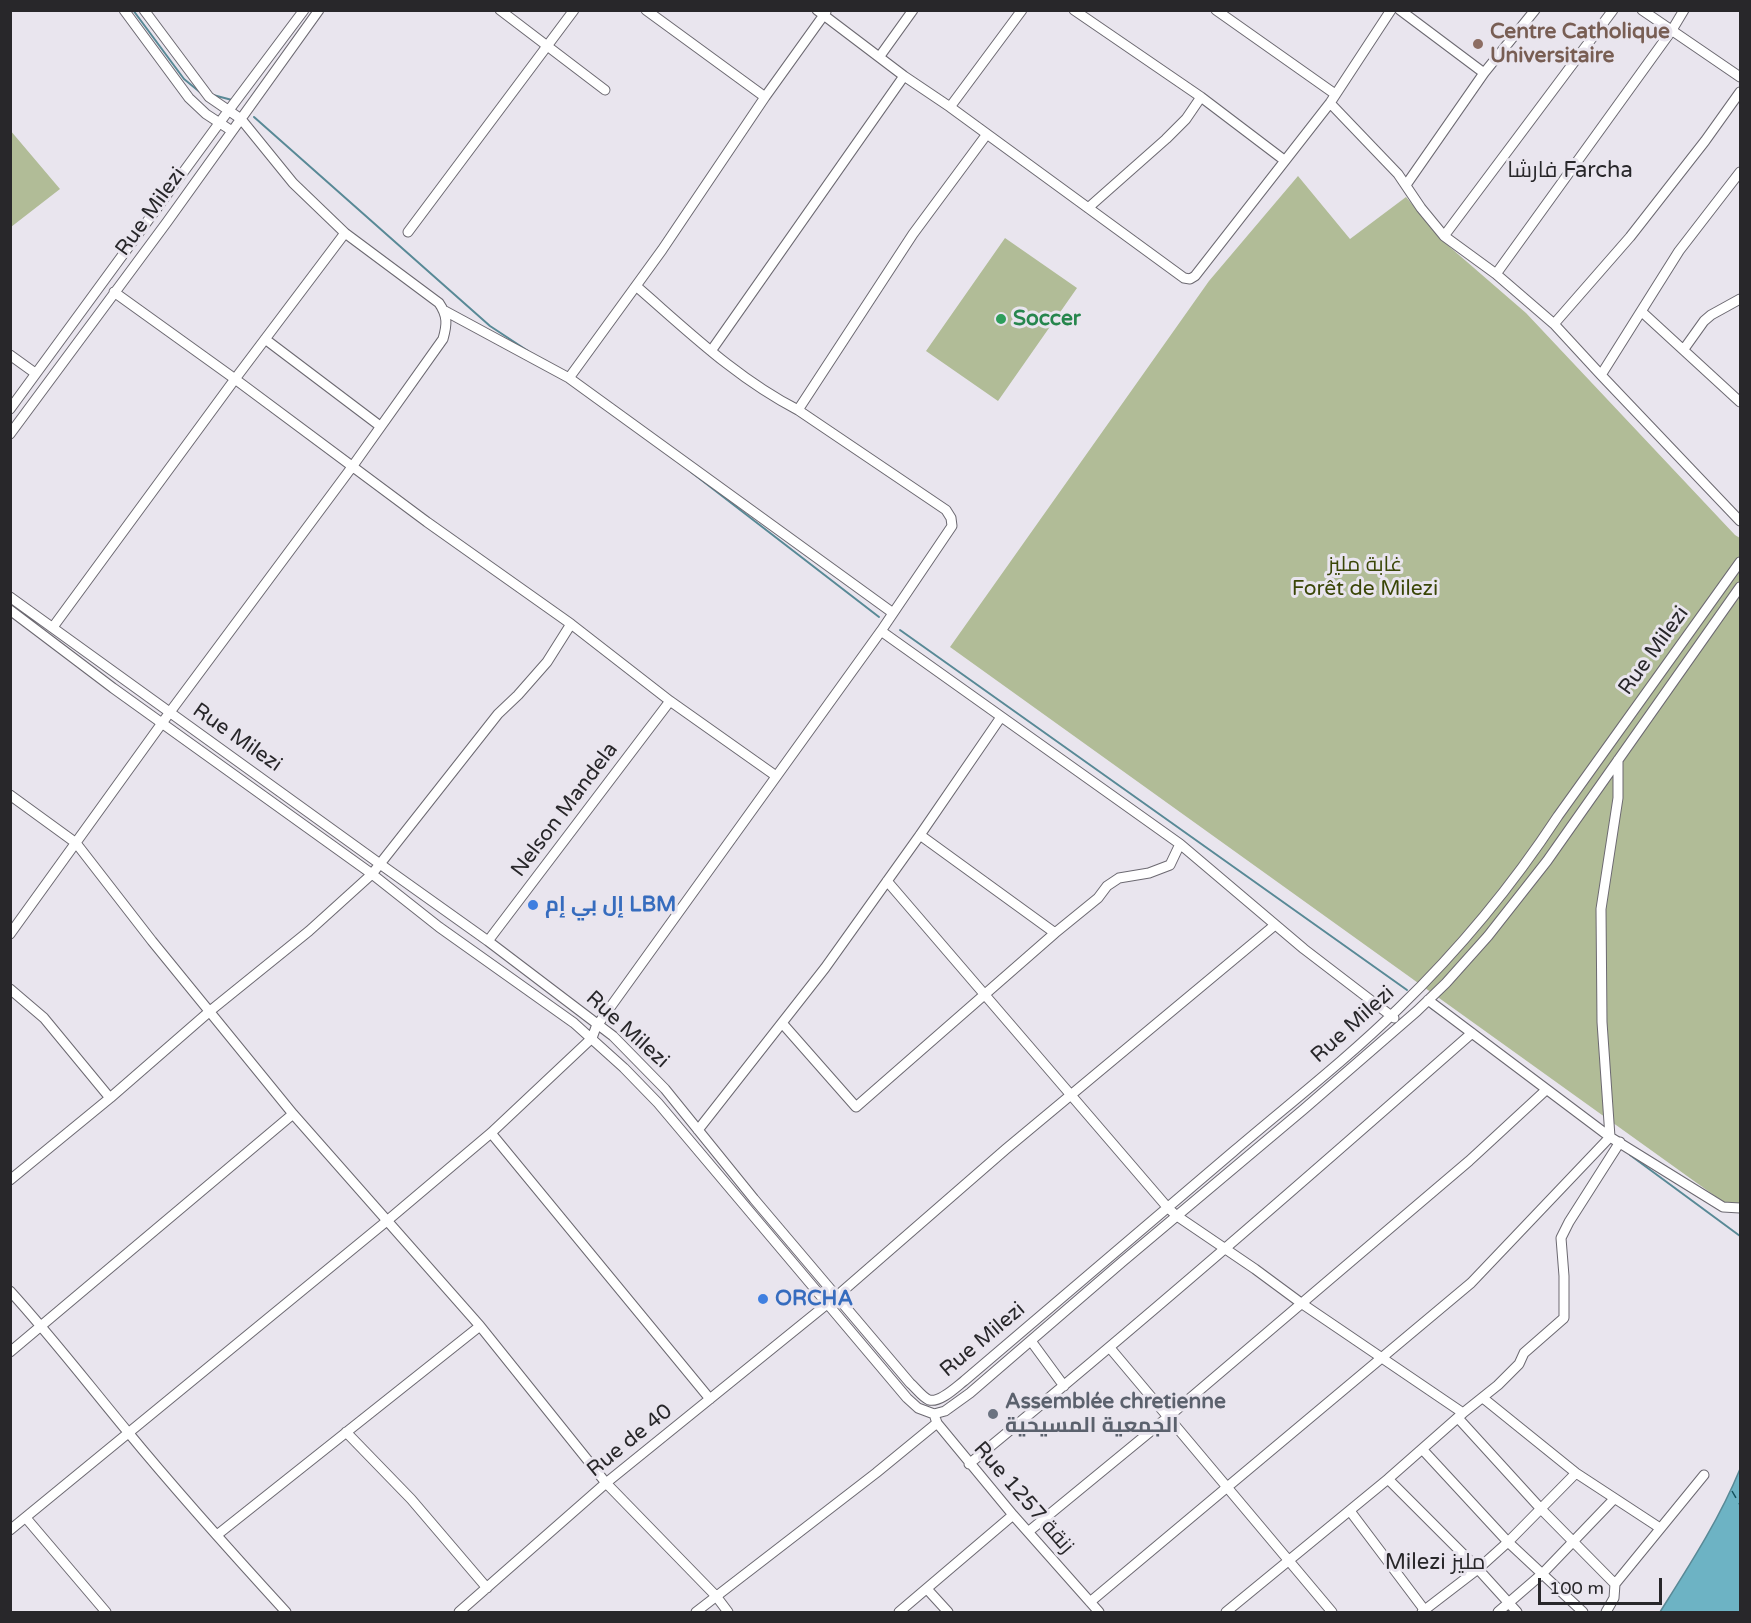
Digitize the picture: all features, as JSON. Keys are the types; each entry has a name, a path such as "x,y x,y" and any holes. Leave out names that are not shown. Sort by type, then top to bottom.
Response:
{"street":[{"path":"124,10 189,98 206,114 232,131"},
{"path":"144,10 209,97 241,119 293,183 345,232 439,303 445,311 570,378 893,613"},
{"name":"Rue Milezi","path":"10,434 319,10"},
{"path":"500,10 605,90"},
{"path":"408,232 574,10"},
{"path":"646,10 765,98"},
{"path":"880,56 913,10"},
{"path":"950,107 1022,10"},
{"path":"1074,10 1201,97 1284,160"},
{"path":"1216,10 1332,98 1391,166 1444,236 1496,274 1554,324 1740,521"},
{"path":"570,378 717,170 823,12 904,76 1184,278 1190,279 1195,276 1332,98 1391,10"},
{"path":"1400,10 1484,73"},
{"path":"1406,185 1484,73 1535,10"},
{"path":"1444,236 1613,10"},
{"path":"1642,10 1740,77"},
{"path":"1496,274 1672,30 1684,10"},
{"name":"Rue Milezi","path":"10,409 304,11"},
{"path":"711,351 904,76"},
{"path":"1554,324 1630,237 1740,92"},
{"path":"1088,208 1166,139 1186,119 1201,97"},
{"path":"798,410 913,234 987,134"},
{"path":"1601,375 1679,251 1740,172"},
{"path":"53,627 345,232"},
{"path":"10,1530 491,1133 592,1038 598,1024 881,631 952,526 951,518 946,510 798,410 738,374 636,286"},
{"path":"114,292 571,624 670,701 776,776"},
{"path":"1684,349 1704,321 1740,299"},
{"path":"10,934 443,339 447,324 445,311"},
{"path":"1642,312 1740,402"},
{"path":"265,339 380,426"},
{"path":"10,355 35,373"},
{"name":"Rue Milezi","path":"10,597 423,893 613,1036 664,1089 910,1383 928,1399 934,1400 958,1386 1321,1078 1435,973 1483,919 1532,855 1740,562"},
{"name":"Rue Milezi","path":"10,610 592,1038 658,1103 907,1398 936,1419 970,1393 1178,1216 1402,1024 1446,983 1488,936 1539,870 1740,587"},
{"path":"10,1180 110,1098 210,1011 309,931 372,874 498,714 547,662 571,624"},
{"path":"881,631 1180,844 1275,925 1402,1024"},
{"name":"Nelson Mandela","path":"488,941 670,701"},
{"path":"698,1130 825,968 1001,717"},
{"path":"1090,1602 1471,1283 1610,1137 1602,1022 1601,909 1618,798 1618,760"},
{"path":"10,795 76,843 152,941 293,1114 480,1326 606,1483 716,1596 728,1612"},
{"path":"920,835 1055,933"},
{"path":"782,1023 856,1107 1098,898 1107,886 1119,878 1149,873 1170,865 1180,844"},
{"path":"887,881 1168,1208 1461,1415 1541,1509 1615,1584"},
{"name":"Rue de 40","path":"459,1612 606,1483 837,1296 998,1156 1275,925"},
{"path":"10,989 44,1018 110,1098"},
{"path":"1428,1000 1610,1137 1723,1207 1740,1208"},
{"path":"969,1464 1225,1250 1472,1034"},
{"path":"1028,1532 1168,1417 1469,1161 1546,1090"},
{"path":"10,1352 293,1114"},
{"path":"491,1133 710,1399"},
{"path":"1226,1612 1484,1398 1518,1364 1524,1353 1564,1318 1561,1238 1620,1142"},
{"path":"10,1291 42,1326 128,1433 286,1612"},
{"path":"217,1535 480,1326"},
{"path":"1031,1341 1064,1386"},
{"path":"1110,1348 1332,1612"},
{"path":"1484,1398 1576,1473 1660,1528"},
{"path":"696,1612 876,1473 936,1419 934,1400"},
{"name":"Rue 1257 زنقة","path":"936,1419 969,1464 1099,1612"},
{"path":"346,1432 411,1499 487,1588"},
{"path":"1422,1449 1508,1542 1583,1612"},
{"path":"1350,1511 1424,1612 1508,1542 1576,1473"},
{"path":"1606,1612 1614,1598 1615,1584 1704,1474"},
{"path":"1388,1479 1478,1569 1517,1612"},
{"path":"1498,1612 1542,1574 1614,1499"},
{"path":"899,1612 1013,1515"},
{"path":"26,1518 105,1612"},
{"path":"927,1589 948,1612"}],"green space":[{"path":"10,130 60,189 11,227 10,227"},
{"name":"غابة مليز Forêt de Milezi","path":"1298,176 1350,239 1406,197 1444,242 1526,313 1740,538 1740,1214 950,647 1209,281"},
{"name":"Soccer","path":"1005,238 1077,288 998,401 926,351"}],"water":[{"path":"1740,1469 1740,1612 1660,1612 1713,1525"}],"waterway":[{"path":"133,10 184,79 201,93"},
{"path":"213,95 232,100"},
{"path":"254,117 490,326 528,351"},
{"path":"691,472 879,617"},
{"path":"900,630 1407,990"},
{"path":"1431,1008 1441,1015"},
{"path":"1630,1155 1740,1236"}],"ferry route":[{"path":"1732,1491 1740,1505"}],"place":[{"name":"Centre Catholique Universitaire","path":"1478,44"},
{"name":"Soccer","path":"1001,319"},
{"name":"إل بي إم LBM","path":"533,905"},
{"name":"ORCHA","path":"763,1299"},
{"name":"Assemblée chretienne الجمعية المسيحية","path":"993,1414"}],"district":[{"name":"فارشا Farcha","path":"1570,171"},
{"name":"Milezi مليز","path":"1435,1563"}]}
